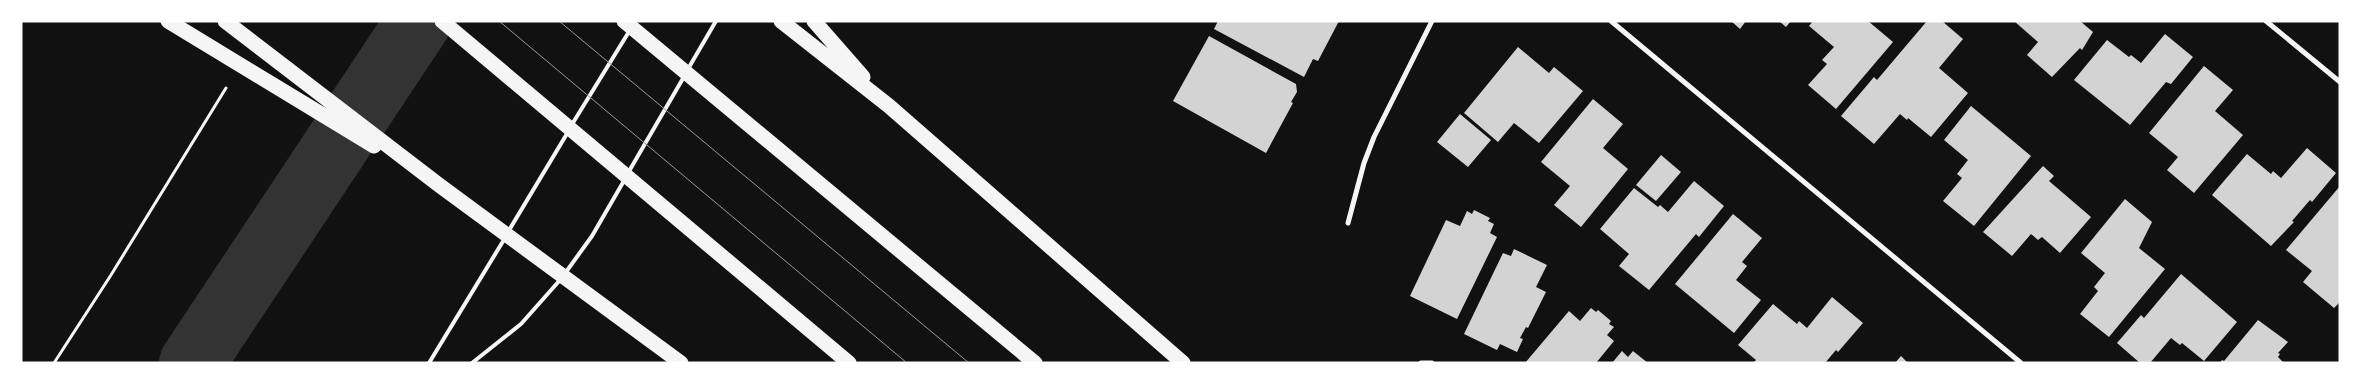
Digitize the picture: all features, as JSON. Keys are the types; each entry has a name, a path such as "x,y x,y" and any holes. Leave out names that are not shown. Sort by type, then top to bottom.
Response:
{"highway":[{"path":"168,21 439,185"},
{"path":"225,21 439,185 681,363"},
{"path":"442,21 848,363"},
{"path":"624,21 1035,363"},
{"path":"781,21 889,106 1183,363"},
{"path":"814,21 889,106"}],"street":[{"path":"1348,223 1364,163 1374,137 1432,21"},
{"path":"1611,21 2021,363"},
{"path":"2266,21 2340,82"},
{"path":"1421,363 1432,363"}],"lane":[{"path":"430,363 635,21"},
{"path":"472,363 521,324 559,282 592,236 716,21"}],"path":[{"path":"54,363 111,275 231,80"}],"building":[{"path":"1218,21 1339,21 1318,61 1313,59 1304,77 1214,29"},
{"path":"1731,21 1746,21 1740,29"},
{"path":"1779,21 1791,21 1786,27"},
{"path":"1813,21 1868,21 1893,42 1836,109 1808,85 1827,64 1822,60 1834,47 1809,26"},
{"path":"1927,21 1942,21 1963,39 1939,68 1968,93 1931,137 1908,118 1907,120 1900,114 1874,144 1841,116 1874,77 1877,80"},
{"path":"2014,21 2080,21 2093,32 2082,50 2080,48 2052,77 2027,55 2038,42"},
{"path":"2165,34 2193,57 2171,84 2166,82 2130,125 2074,80 2107,40 2129,57 2131,55 2141,63"},
{"path":"1209,36 1296,84 1297,92 1291,102 1293,103 1266,153 1173,101"},
{"path":"1518,47 1549,73 1554,67 1583,91 1539,143 1514,123 1498,142 1464,113"},
{"path":"2204,66 2233,90 2215,111 2243,135 2194,193 2167,170 2178,157 2149,133"},
{"path":"1593,99 1623,124 1603,148 1628,169 1581,227 1554,205 1570,186 1541,162"},
{"path":"1971,106 2031,156 1974,226 1943,201 1962,178 1957,174 1968,160 1944,140"},
{"path":"1460,114 1491,140 1468,167 1437,142"},
{"path":"2307,148 2336,173 2271,246 2212,195 2247,154 2271,174 2273,171 2281,178"},
{"path":"1661,155 1681,172 1656,201 1636,185"},
{"path":"2043,166 2054,176 2049,181 2091,217 2060,253 2042,237 2038,240 2031,234 2012,256 1983,232"},
{"path":"1694,181 1724,206 1699,237 1696,234 1649,290 1619,266 1629,254 1600,229 1634,188 1658,207 1660,205 1668,212"},
{"path":"2340,186 2340,302 2334,308 2303,282 2312,271 2286,250"},
{"path":"2125,199 2152,222 2139,248 2165,269 2109,337 2080,314 2098,291 2094,287 2105,273 2081,253"},
{"path":"1474,210 1490,218 1488,221 1494,224 1490,233 1497,237 1457,319 1410,296 1446,220 1460,226 1467,211 1472,214"},
{"path":"1733,214 1762,238 1742,262 1747,266 1736,280 1761,300 1734,333 1675,284"},
{"path":"1514,249 1547,265 1536,287 1546,292 1528,328 1526,327 1520,338 1523,339 1517,352 1500,344 1497,350 1464,334 1503,253 1511,256"},
{"path":"2181,274 2237,322 2204,361 2182,343 2180,345 2171,338 2150,363 2140,363 2117,343 2141,315 2144,318"},
{"path":"1832,297 1863,323 1838,352 1836,350 1825,363 1753,363 1756,360 1738,345 1773,304 1797,324 1799,321 1807,328"},
{"path":"1591,308 1596,312 1598,310 1611,321 1609,324 1614,327 1607,335 1614,341 1596,363 1525,363 1569,311 1580,321"},
{"path":"2258,320 2288,342 2278,353 2280,354 2278,357 2284,363 2220,363 2222,360 2224,361"},
{"path":"1622,351 1628,357 1633,351 1648,363 1612,363"},
{"path":"1901,356 1908,363 1895,363"}],"waterway":[{"path":"192,363 419,21"}],"tram line":[{"path":"499,21 907,363"},
{"path":"559,21 969,363"}]}
